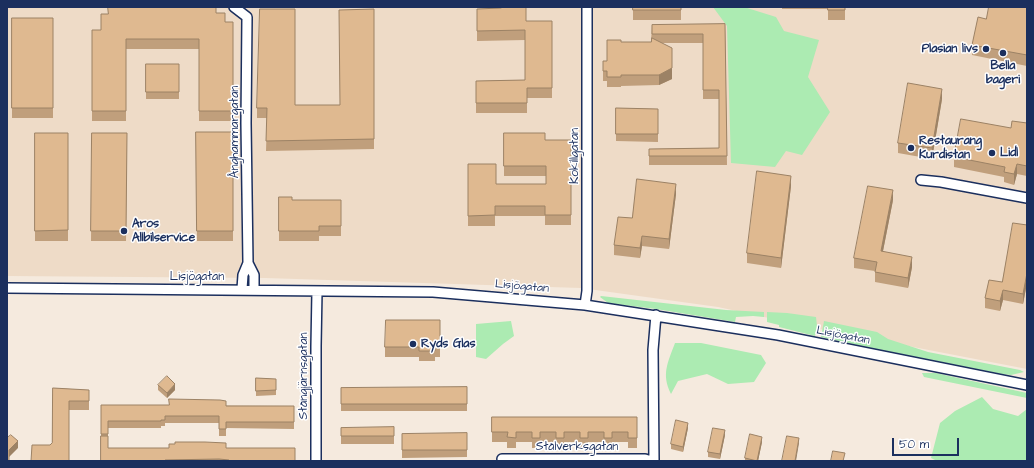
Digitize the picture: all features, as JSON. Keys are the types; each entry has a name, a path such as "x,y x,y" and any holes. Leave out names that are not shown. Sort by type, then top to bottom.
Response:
{"street":[{"name":"Ånghammargatan","path":"234,7 247,17 246,123 248,264 254,275 254,290"},
{"name":"Kokillgatan","path":"585,305 587,292 587,7"},
{"path":"921,180 941,182 1027,198"},
{"name":"Ånghammargatan","path":"242,289 242,275 248,264"},
{"name":"Lisjögatan","path":"7,288 242,289 434,292 585,305 778,335 1027,385"},
{"name":"Stångjärnsgatan","path":"316,461 317,291"},
{"name":"Stålverksgatan","path":"502,459 646,459 653,461 654,350 656,315"}],"shaded area":[{"path":"7,7 1027,7 1027,369 820,329 718,307 581,288 265,278 7,276"}],"green space":[{"path":"713,7 744,7 776,17 784,31 819,40 808,77 830,112 802,155 786,151 775,167 731,163 727,26"},
{"path":"600,297 726,310 764,312 764,317 736,317 735,322 608,303"},
{"path":"767,312 816,317 817,326 815,336 779,327 779,325 767,322"},
{"path":"511,321 514,336 486,359 476,357 476,324"},
{"path":"824,321 877,332 888,339 928,352 1024,372 1011,375 1002,374 821,337"},
{"path":"675,343 701,343 761,355 766,363 754,382 728,384 707,374 678,381 671,394 666,380 666,374 668,362"},
{"path":"922,373 936,373 1027,393 1027,398 924,377"},
{"path":"982,397 993,409 1018,416 1027,409 1027,461 937,461 931,458 940,423 955,411"}],"building":[{"path":"108,7 216,7 216,13 225,13 225,22 233,22 233,111 199,111 199,39 126,39 126,111 92,111 92,30 101,30 101,14 108,14"},
{"path":"526,7 526,21 552,21 552,88 527,88 527,103 476,103 476,81 525,80 525,30 477,31 477,9"},
{"path":"633,7 681,7 681,10 633,10"},
{"path":"828,7 845,7 845,10 828,10"},
{"path":"989,7 1027,7 1027,55 972,45 978,17 986,19"},
{"path":"260,9 295,9 295,105 340,105 339,10 374,9 374,139 266,141 267,108 257,108"},
{"path":"12,18 53,18 53,108 12,108"},
{"path":"725,24 727,156 649,156 649,149 719,148 719,90 703,90 703,34 652,34 652,25"},
{"path":"652,38 672,48 672,68 659,75 621,75 621,77 607,77 607,71 603,71 603,61 607,61 607,40 621,40 621,42 651,42"},
{"path":"146,64 179,64 179,92 146,92"},
{"path":"908,83 942,89 932,148 898,143"},
{"path":"616,108 658,109 658,134 616,134"},
{"name":"Lidl","path":"961,119 1011,128 1012,121 1027,123 1027,166 1017,164 1014,174 1004,172 1005,167 954,157"},
{"path":"196,132 233,132 233,231 197,231"},
{"path":"35,133 68,133 68,230 35,231"},
{"path":"92,133 127,133 126,231 91,231"},
{"path":"504,133 545,133 545,140 571,140 571,215 545,215 545,206 495,206 495,215 468,216 468,164 496,164 496,184 546,184 546,166 504,166"},
{"path":"757,171 791,176 781,258 747,253"},
{"path":"637,179 676,184 669,239 642,236 640,248 614,245 618,217 632,218"},
{"path":"868,186 893,190 881,251 912,257 908,278 875,272 877,262 854,258"},
{"path":"279,197 292,197 292,200 341,200 341,226 319,226 319,231 279,231"},
{"path":"1013,223 1027,225 1027,273 1023,294 1003,290 1000,301 985,298 989,280 1002,282"},
{"name":"Ryds Glas","path":"386,320 440,320 440,347 435,347 435,351 419,351 419,347 385,347"},
{"path":"167,376 175,384 167,393 158,385"},
{"path":"256,378 276,379 276,390 256,391"},
{"path":"467,387 467,404 341,404 341,388"},
{"path":"53,388 89,390 89,401 69,401 69,461 31,461 32,445 50,445 52,443"},
{"path":"169,399 220,400 226,401 226,406 294,406 294,422 226,422 226,429 219,429 219,416 165,416 165,420 161,421 108,421 108,434 101,434 101,405 169,405"},
{"path":"492,417 637,417 637,438 628,438 628,432 612,432 612,438 604,438 604,432 588,432 588,438 580,438 580,432 564,432 564,438 556,438 556,432 540,432 540,438 532,438 532,432 516,432 516,438 507,437 508,432 492,432"},
{"path":"676,420 688,423 683,447 671,444"},
{"path":"394,427 394,436 341,436 341,428"},
{"path":"713,428 725,430 720,454 708,452"},
{"path":"467,433 467,450 402,450 402,434"},
{"path":"750,434 762,437 757,461 745,458"},
{"path":"11,435 18,441 9,450 9,461 7,461 7,438"},
{"path":"101,436 108,436 108,448 169,448 169,444 175,444 175,442 205,442 226,443 226,448 295,448 295,461 229,461 219,459 101,461"},
{"path":"787,436 799,438 795,461 782,461"},
{"path":"833,451 845,453 843,461 831,461"}],"place":[{"name":"Plasian livs","path":"986,49"},
{"name":"Bella bageri","path":"1003,53"},
{"name":"Restaurang Kurdistan","path":"911,148"},
{"name":"Lidl","path":"992,153"},
{"name":"Aros Allbilservice","path":"124,231"},
{"name":"Ryds Glas","path":"413,344"}]}
